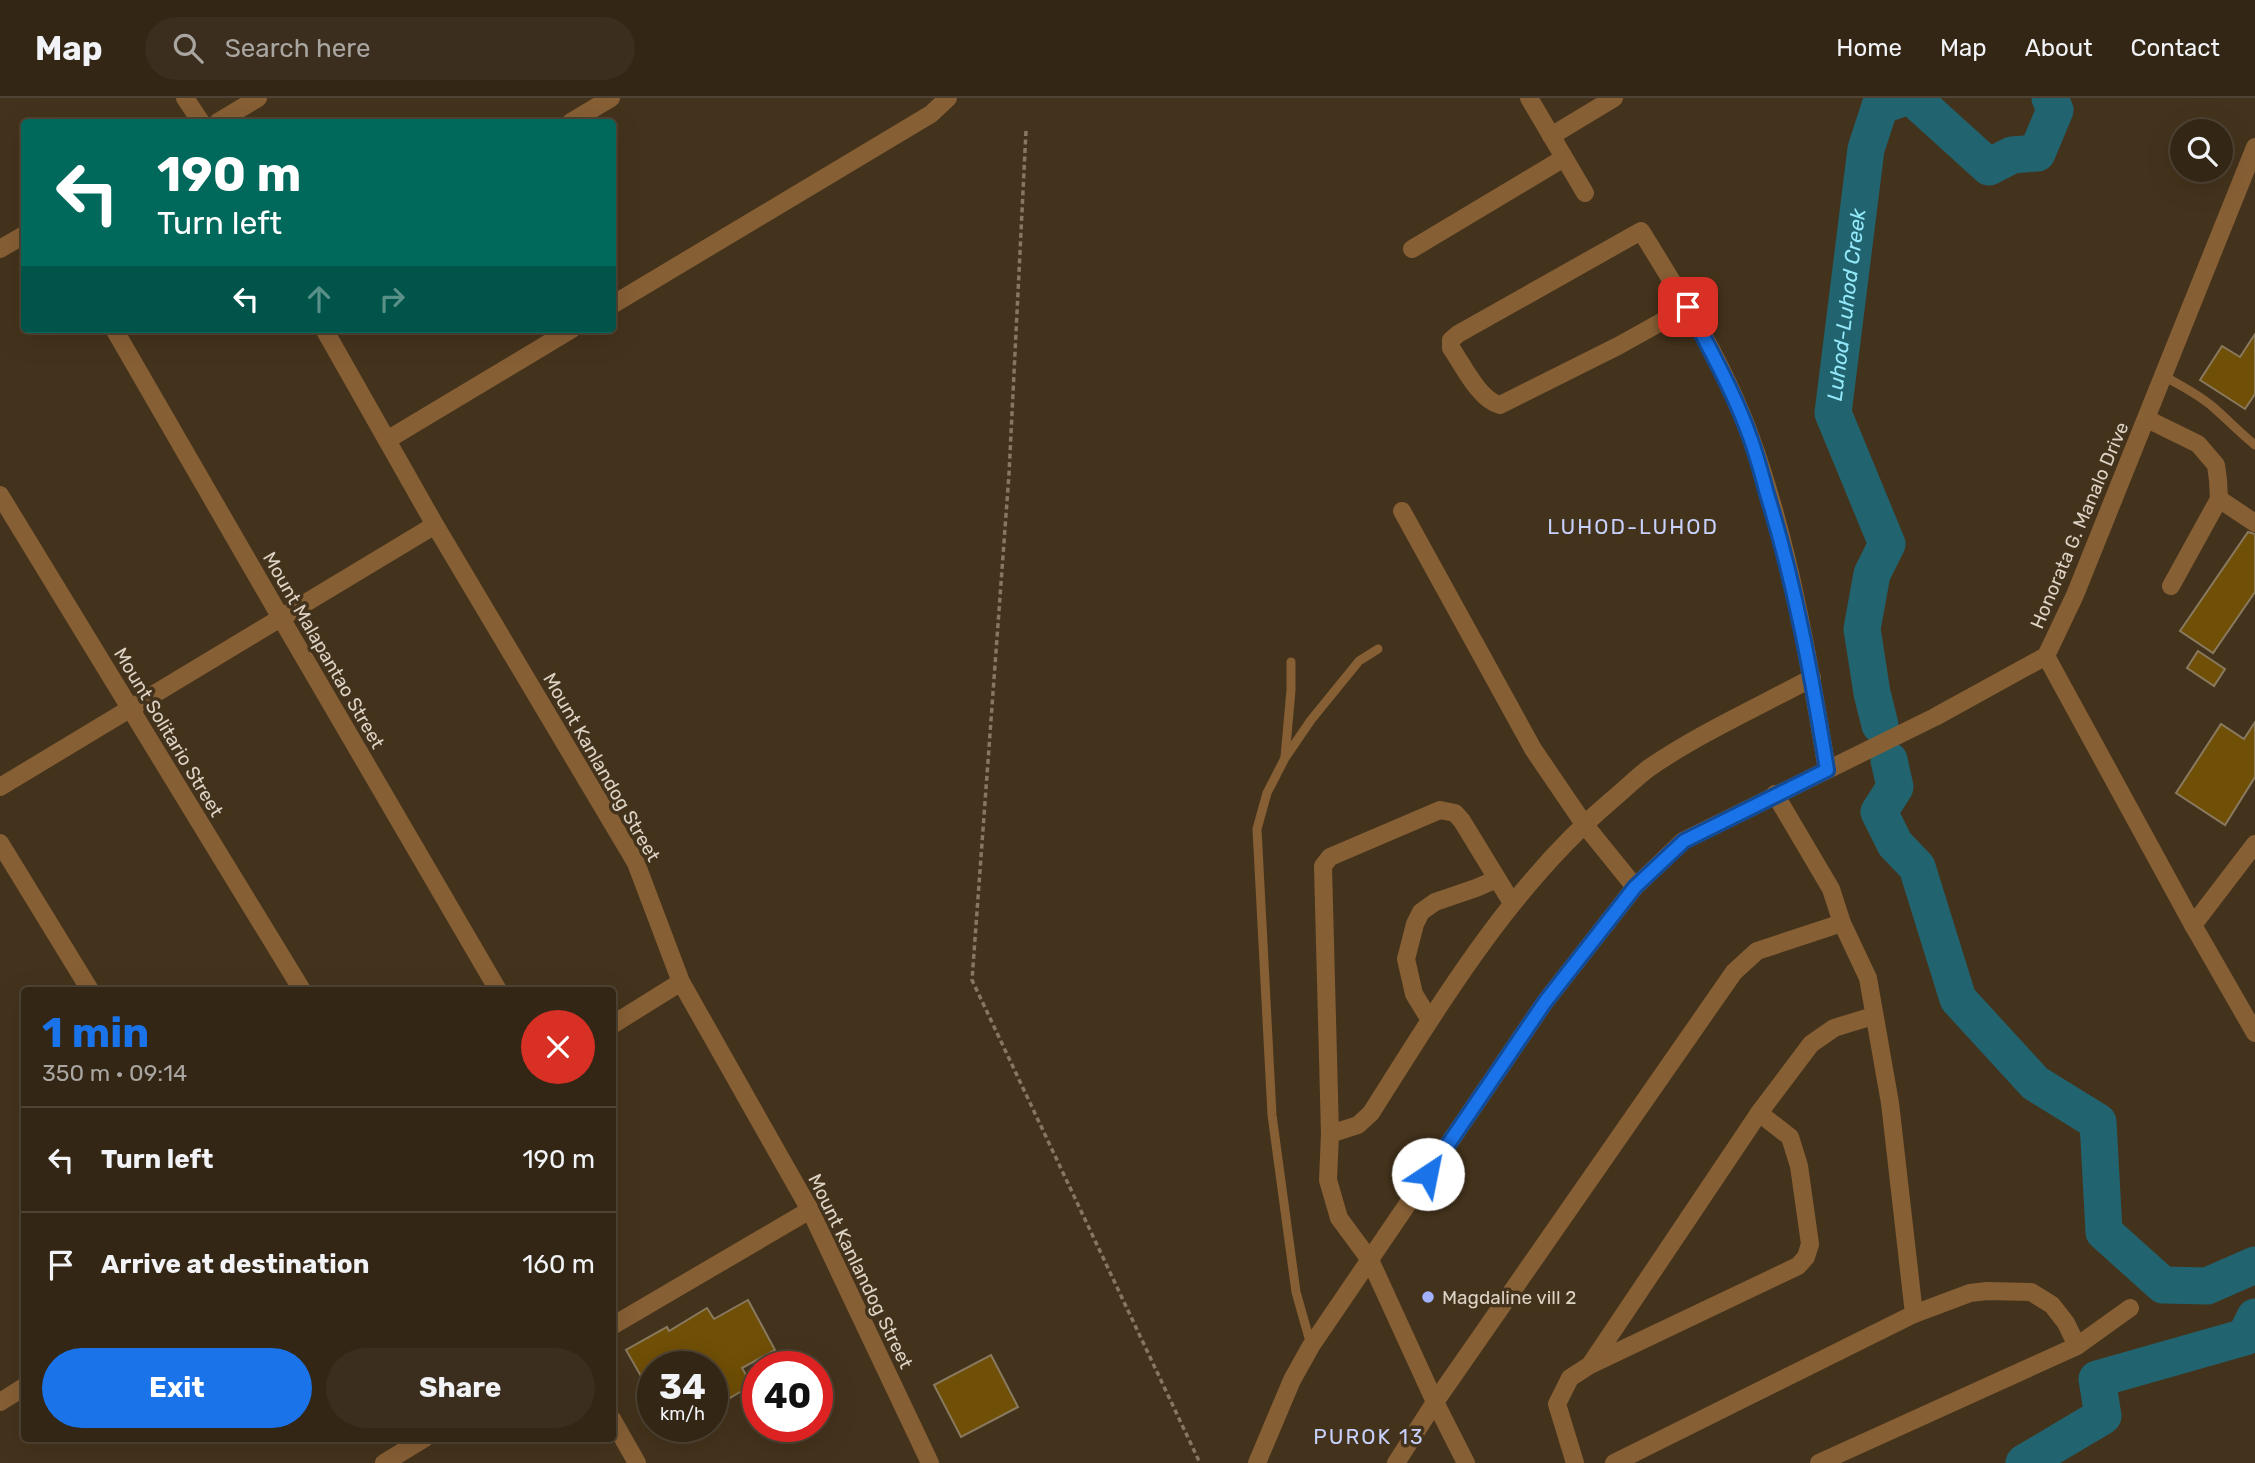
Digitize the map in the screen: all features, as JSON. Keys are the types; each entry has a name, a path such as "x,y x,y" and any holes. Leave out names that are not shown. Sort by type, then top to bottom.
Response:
{"street":[{"path":"186,98 199,119"},
{"path":"223,119 258,98"},
{"path":"576,119 611,98"},
{"path":"616,303 931,114 948,98"},
{"path":"1529,98 1585,193"},
{"path":"1551,136 1614,98"},
{"name":"Honorata G. Manalo Drive","path":"1257,1463 1292,1380 1311,1346 1545,1002 1635,887 1684,841 1935,717 2046,656 2075,595 2255,147"},
{"path":"1412,249 1564,158"},
{"path":"1688,307 1618,346 1500,405 1490,403 1483,395 1451,348 1451,340 1458,334 1641,230 1688,307 1751,438 1783,544 1812,678 1827,770"},
{"path":"0,249 21,237"},
{"name":"Mount Malapantao Street","path":"116,333 496,987"},
{"name":"Mount Kanlandog Street","path":"326,333 435,525 636,863 681,982 810,1210 930,1463"},
{"path":"387,440 565,333"},
{"path":"2147,419 2199,444 2216,465 2218,499 2171,586"},
{"name":"Mount Solitario Street","path":"0,495 300,987"},
{"path":"2218,499 2255,523"},
{"path":"1402,511 1533,749 1584,824 1635,887"},
{"path":"0,787 435,525"},
{"path":"2046,656 2255,1033"},
{"path":"1330,1134 1358,1125 1371,1113 1430,1020 1512,903 1584,824 1648,769 1692,741 1812,678"},
{"path":"1775,794 1831,888 1842,923 1868,978 1890,1104 1914,1314"},
{"path":"1466,1463 1370,1260 1339,1218 1328,1181 1330,1134 1323,872 1330,857 1440,810 1447,810 1455,813 1462,821 1512,903"},
{"path":"0,843 88,987"},
{"path":"2193,925 2255,844"},
{"path":"1430,1020 1414,994 1406,959 1415,923 1421,912 1436,902 1497,879"},
{"path":"1396,1463 1435,1402 1734,972 1758,951 1842,923"},
{"path":"616,1023 681,982"},
{"path":"1590,1365 1759,1113 1811,1044 1834,1028 1873,1016"},
{"path":"1575,1463 1557,1404 1570,1378 1590,1365 1798,1266 1806,1256 1810,1244 1799,1166 1790,1137 1759,1113"},
{"path":"616,1324 810,1210"},
{"path":"1614,1463 1914,1314 1970,1293 1987,1290 2031,1292 2052,1305 2066,1323 2077,1346"},
{"path":"1819,1463 2077,1346 2130,1308"},
{"path":"0,1402 21,1389"},
{"path":"616,1426 637,1463"},
{"path":"384,1463 418,1442"}],"lane":[{"path":"2164,376 2215,408 2255,445"},
{"path":"1311,1346 1296,1292 1272,1115 1257,829 1267,793 1284,758 1359,661 1378,649"},
{"path":"1284,758 1291,662"}],"path":[{"path":"1026,131 1009,474 972,980 1200,1463"}],"building":[{"path":"2255,334 2255,394 2245,409 2200,380 2222,346 2240,357"},
{"path":"2248,532 2255,534 2255,592 2213,653 2180,631"},
{"path":"2198,651 2225,669 2214,686 2187,668"},
{"path":"2255,722 2255,777 2225,825 2176,793 2221,724 2244,739"},
{"path":"748,1300 775,1350 742,1351 742,1391 730,1398 728,1351 637,1351 637,1369 626,1350 667,1327 669,1331 707,1308 714,1319"},
{"path":"991,1355 1018,1407 961,1437 934,1385"}],"waterway":[{"name":"Luhod-Luhod Creek","path":"1880,725 1862,629 1872,574 1887,544 1833,413 1866,149 1880,106 1902,98"},
{"name":"Luhod-Luhod Creek","path":"1913,98 1989,167 2012,155 2037,153 2055,110 2050,98"},
{"name":"Luhod-Luhod Creek","path":"1889,760 1895,787 1879,812 1895,844 1917,867 1958,999 2035,1083 2098,1122 2104,1232 2163,1285 2207,1286 2255,1265"},
{"name":"Luhod-Luhod Creek","path":"2024,1463 2103,1416 2097,1379 2245,1337 2255,1317"}],"place":[{"name":"Magdaline vill 2","path":"1428,1297"}],"district":[{"name":"LUHOD-LUHOD","path":"1633,527"},
{"name":"PUROK 13","path":"1369,1437"}],"route":[{"path":"1428,1174 1545,1002 1635,887 1684,841 1827,770 1812,678 1775,517 1751,438 1688,307"}]}
